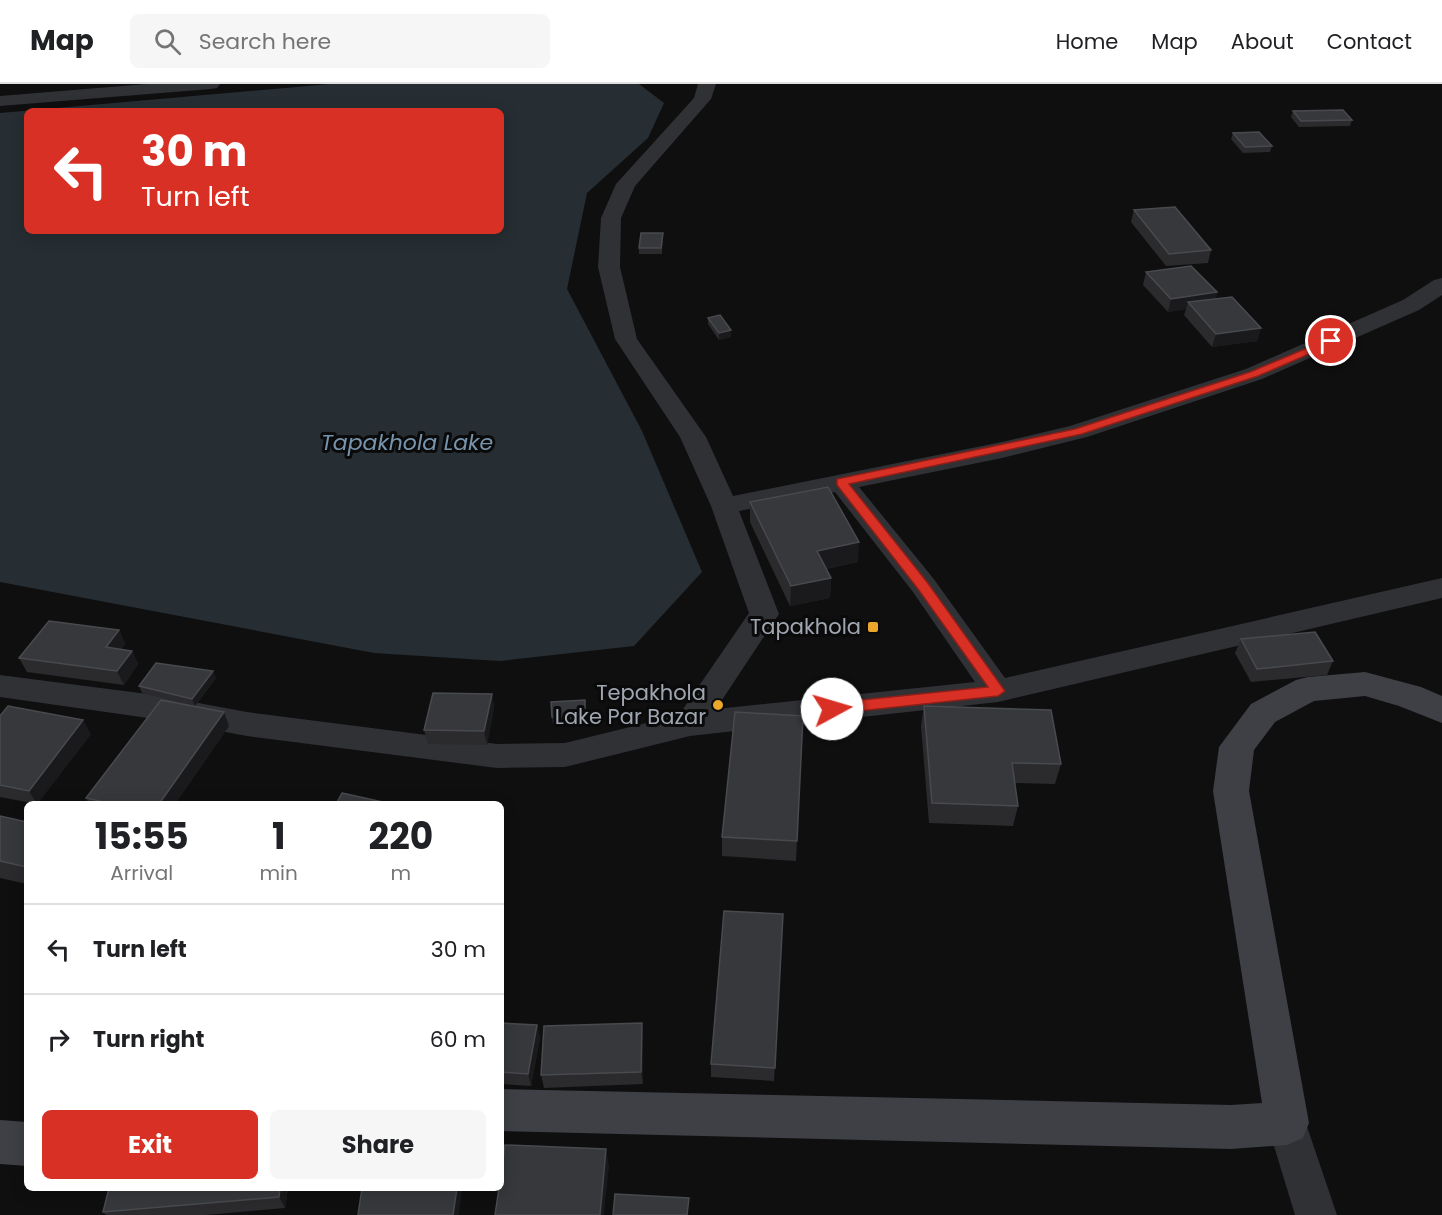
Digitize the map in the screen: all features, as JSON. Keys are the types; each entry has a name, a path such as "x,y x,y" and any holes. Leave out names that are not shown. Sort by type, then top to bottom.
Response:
{"main road":[{"path":"504,1110 1231,1127 1287,1123 1231,791 1237,747 1263,713 1308,690 1365,684 1409,696 1442,710"},
{"path":"0,1142 24,1144"}],"street":[{"path":"0,101 212,84"},
{"path":"690,724 764,614 724,506 693,437 626,339 609,267 611,218 626,184 702,99 707,84"},
{"path":"724,506 1056,437 1141,412 1276,365 1411,305 1442,285"},
{"path":"842,482 922,585 998,691"},
{"path":"0,687 155,707 247,724 497,756 565,755 690,724 998,691 1442,588"},
{"path":"1287,1123 1316,1215"}],"water":[{"name":"Tapakhola Lake","path":"330,84 639,84 664,103 648,138 587,193 567,289 642,431 702,572 634,646 500,661 374,653 0,582 0,113 24,111 24,234 504,234 504,108 57,108"}],"building":[{"path":"1343,110 1352,120 1301,121 1293,111"},
{"path":"1259,132 1272,146 1245,147 1233,133"},
{"path":"1175,207 1211,250 1169,254 1134,210"},
{"path":"641,233 663,233 661,248 639,248"},
{"path":"1191,266 1217,292 1171,299 1146,272"},
{"path":"1232,297 1261,328 1216,334 1188,302"},
{"path":"720,315 731,330 719,333 708,318"},
{"path":"828,487 859,542 817,551 831,578 791,586 750,502"},
{"path":"49,621 119,630 106,647 132,651 117,671 19,658"},
{"path":"1315,632 1333,661 1257,669 1241,639"},
{"path":"156,663 213,671 192,699 139,686"},
{"path":"433,693 492,694 484,731 424,730"},
{"path":"161,700 224,712 161,801 100,801 86,798"},
{"path":"585,700 585,714 552,717 551,702"},
{"path":"8,706 83,720 29,791 0,785 0,716"},
{"path":"924,706 1051,710 1061,764 1012,763 1018,806 932,803"},
{"path":"735,712 803,716 797,841 722,837"},
{"path":"342,793 378,801 338,801"},
{"path":"0,816 24,821 24,866 0,861"},
{"path":"724,911 783,914 775,1068 711,1064"},
{"path":"504,1023 537,1025 528,1074 504,1072"},
{"path":"642,1023 641,1072 541,1075 544,1026"},
{"path":"505,1145 606,1149 600,1215 495,1215 499,1191 504,1191"},
{"path":"108,1191 280,1191 279,1197 103,1212"},
{"path":"362,1191 457,1191 453,1215 358,1215"},
{"path":"615,1194 689,1198 687,1215 613,1215"}],"place":[{"name":"Tapakhola","path":"873,627"},
{"name":"Tepakhola Lake Par Bazar","path":"718,705"}],"route":[{"path":"832,709 998,691 922,585 842,482 1002,450 1078,432 1254,374 1331,341"}]}
